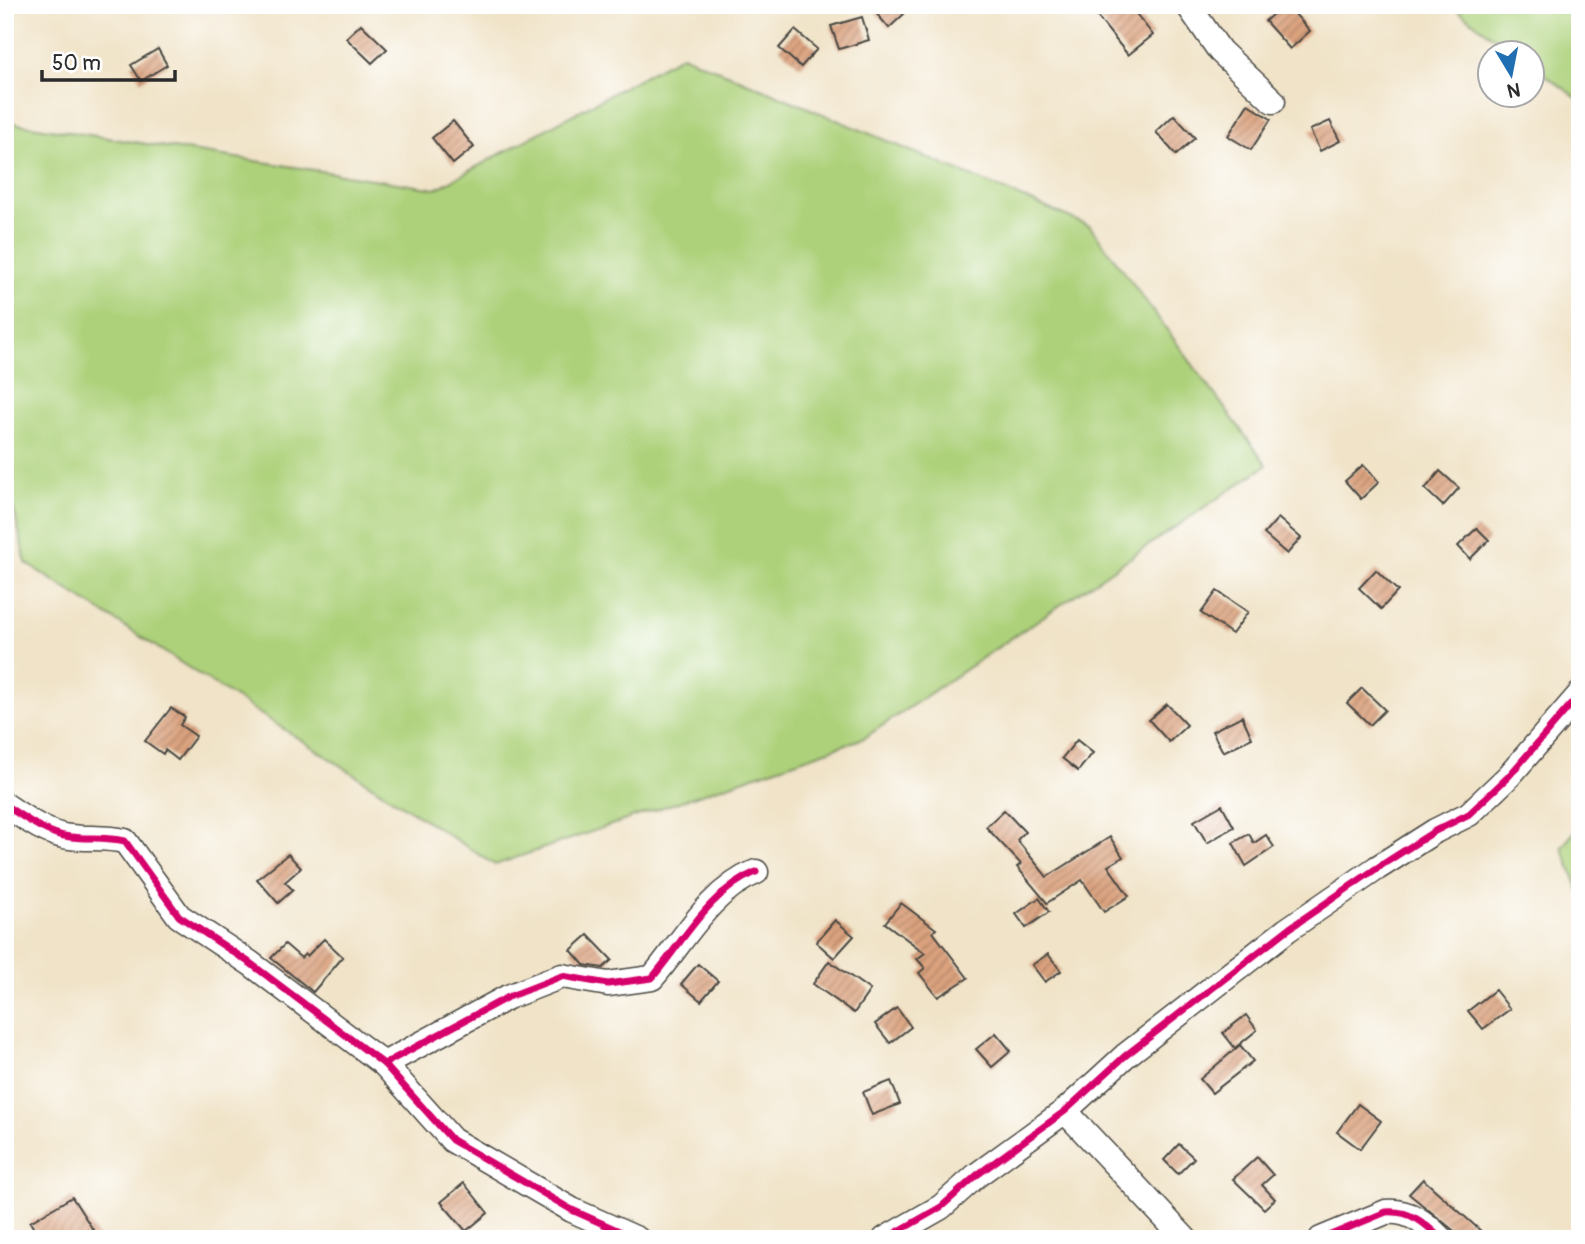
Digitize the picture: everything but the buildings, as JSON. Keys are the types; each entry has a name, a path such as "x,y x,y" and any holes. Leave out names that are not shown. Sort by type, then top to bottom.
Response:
{"street":[{"path":"1188,5 1220,51 1273,101"},
{"path":"885,1239 941,1207 977,1175 1065,1111 1125,1056 1287,930 1377,868 1469,814 1489,798 1580,694"},
{"path":"5,805 25,819 67,837 101,836 125,841 179,916 250,963 384,1064 452,1140 572,1210 637,1239"},
{"path":"384,1064 508,997 562,976 608,984 652,978 678,940 713,904 740,878 756,872"},
{"path":"1065,1111 1185,1239"},
{"path":"1321,1239 1386,1212 1396,1211 1420,1219 1441,1239"}],"green space":[{"path":"1450,5 1580,5 1580,100 1546,75 1546,38 1495,38"},
{"path":"682,55 1090,226 1267,465 864,738 495,865 26,563 5,470 5,122 436,189"},
{"path":"1580,825 1580,893 1562,847"}],"cycle path":[{"path":"885,1239 941,1207 977,1175 1065,1111 1125,1056 1287,930 1435,831 1469,814 1509,776 1580,694"},
{"path":"5,805 36,825 62,836 125,841 179,916 250,963 384,1064 452,1140 572,1210 637,1239"},
{"path":"384,1064 508,997 562,976 608,984 652,978 711,904 739,881 756,872"},
{"path":"1321,1239 1386,1212 1410,1215 1441,1239"}]}
